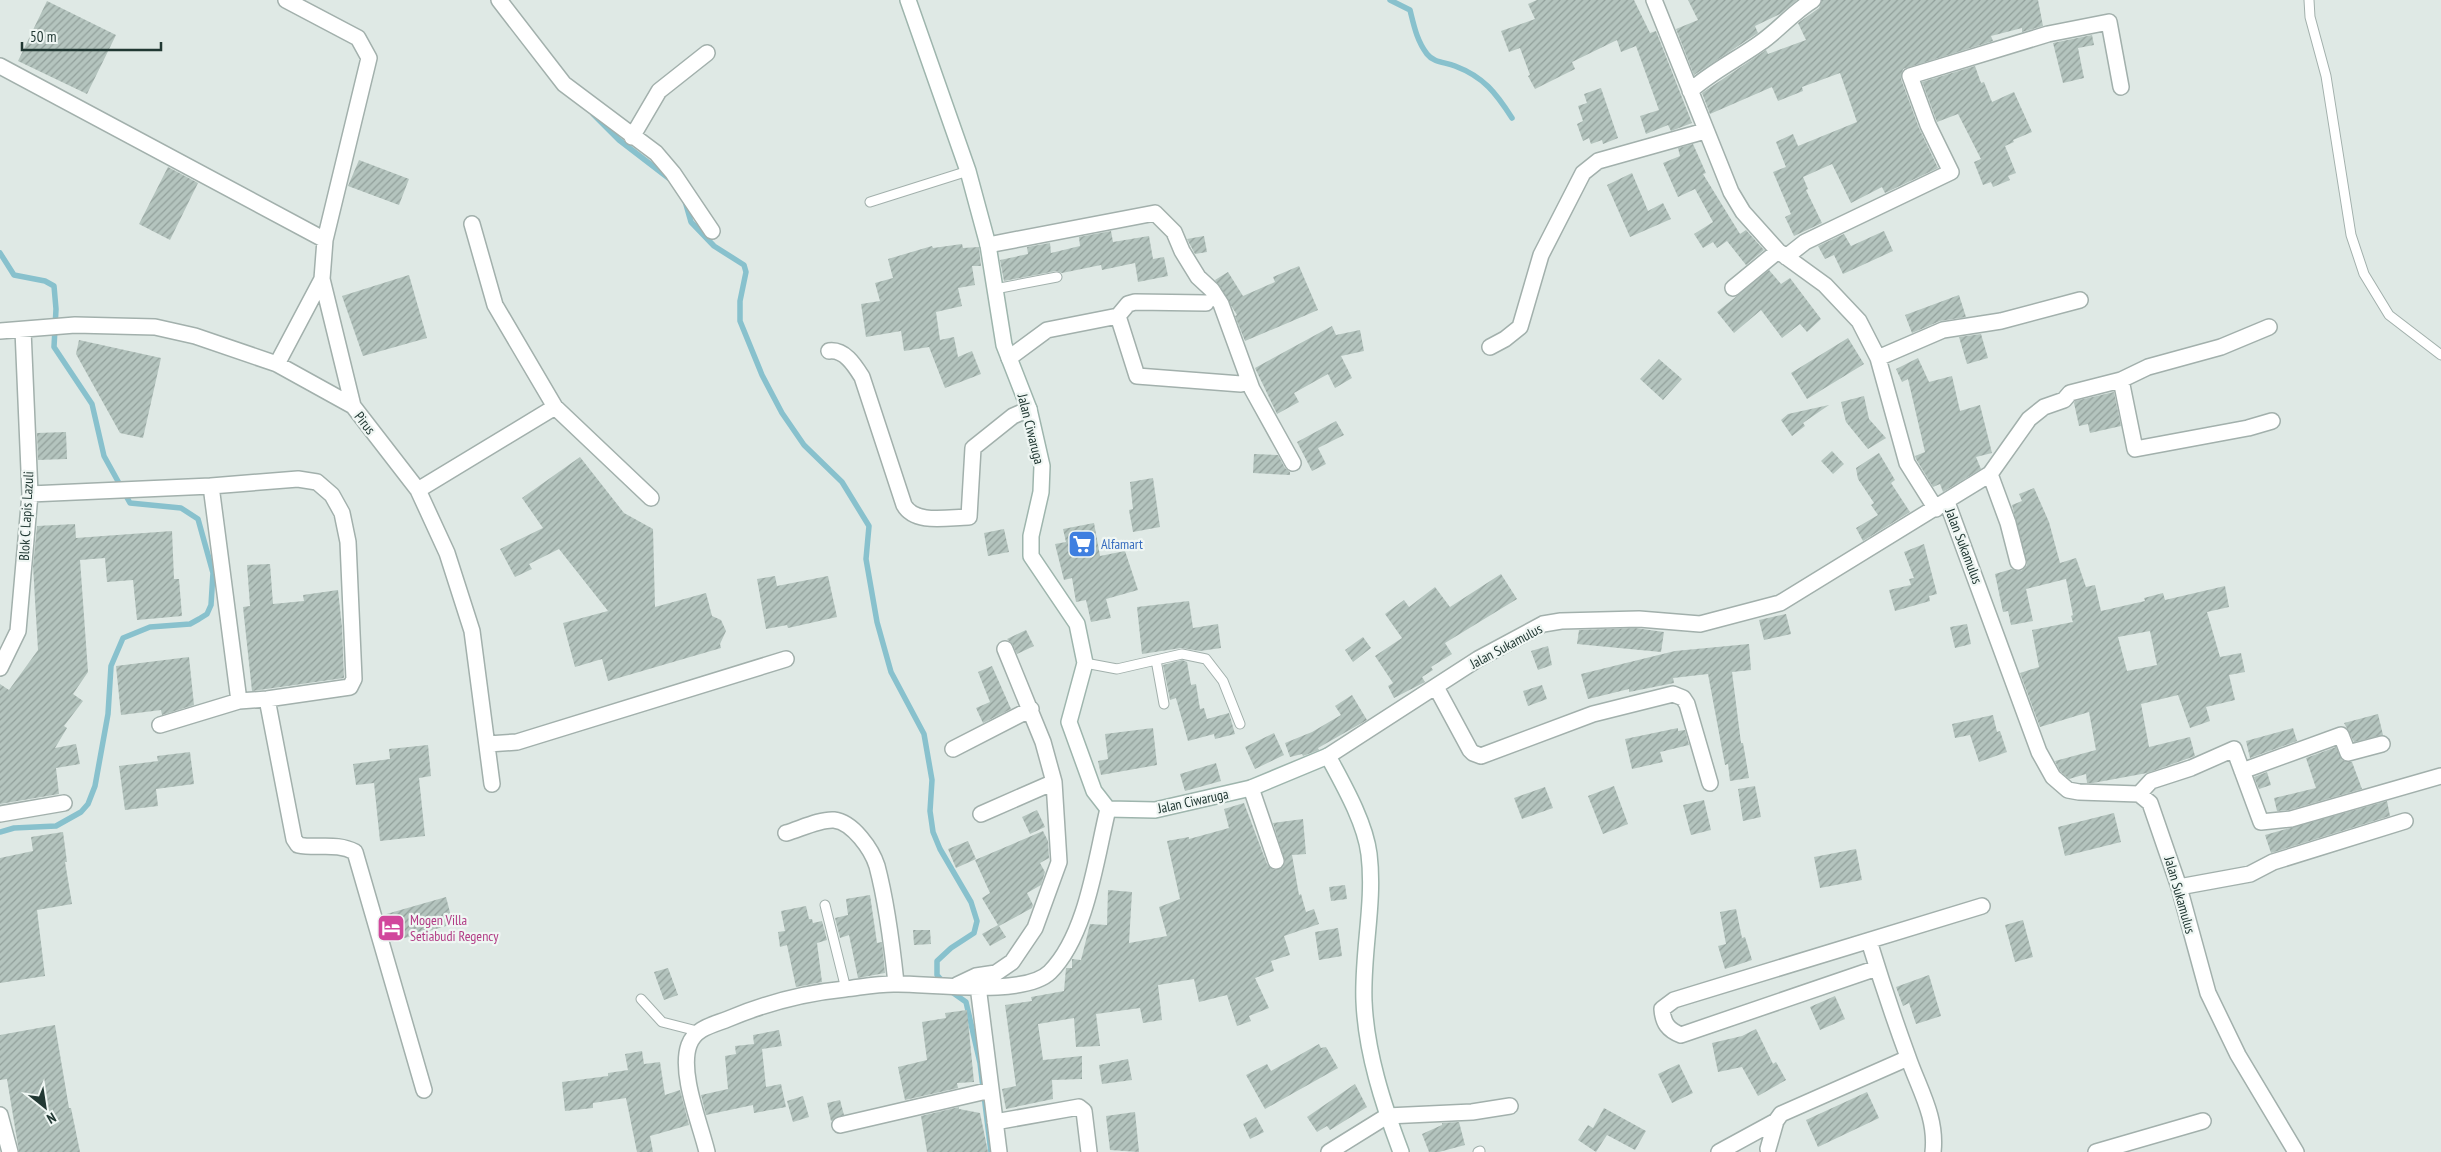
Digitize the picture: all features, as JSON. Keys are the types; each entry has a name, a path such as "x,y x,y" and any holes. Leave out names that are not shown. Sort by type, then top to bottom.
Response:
{"street":[{"path":"286,0 358,38 369,58 325,240 322,279 352,406"},
{"path":"499,0 564,84 632,137 656,153 673,172 712,231"},
{"name":"Jalan Ciwaruga","path":"908,0 968,171 988,246 1004,345 1029,409 1042,466 1041,492 1032,536 1031,556 1077,624 1085,662 1069,722 1094,790 1108,809 1155,810 1251,788 1328,756"},
{"path":"1654,0 1705,132 1731,192 1742,212 1782,254 1836,294 1860,321 1878,358 1907,463 1941,506 1990,474 2029,419 2044,407 2064,400 2070,393 2121,380 2148,367 2222,347 2268,327"},
{"path":"1690,92 1706,77 1761,42 1799,9 1814,0"},
{"path":"1734,288 1782,254 1951,172 1928,125 1910,76 2048,34 2110,22 2121,87"},
{"path":"632,137 659,90 707,53"},
{"path":"0,66 325,240"},
{"path":"1490,347 1505,339 1520,327 1541,255 1582,173 1598,161 1705,132"},
{"path":"988,246 1155,214 1174,232 1182,251 1198,277 1212,290 1221,304 1252,389 1292,462"},
{"path":"472,224 495,305 555,407 651,498"},
{"path":"277,364 322,279"},
{"path":"1878,358 1943,330 2001,321 2080,300"},
{"path":"1009,358 1047,330 1118,316 1128,304 1135,302 1206,304"},
{"path":"1118,316 1137,376 1241,384"},
{"name":"Pirus","path":"0,331 75,325 155,327 195,336 277,364 352,406 418,490 447,553 472,631 492,784"},
{"name":"Blok C Lapis Lazuli","path":"0,668 18,631 30,494 23,330"},
{"path":"829,351 833,350 850,359 862,377 904,505 908,513 917,517 969,517 973,448 1013,416 1029,409"},
{"path":"2121,380 2135,449 2272,422"},
{"path":"418,490 555,407"},
{"path":"1990,474 2008,523 2018,562"},
{"path":"30,494 211,486 298,479 317,482 332,495 342,514 348,542 354,679 350,687 267,699 239,701 160,725"},
{"path":"211,486 239,701"},
{"name":"Jalan Sukamulus","path":"1328,756 1478,659 1543,624 1561,621 1639,619 1700,624 1780,603 1941,506 2039,752 2053,777 2068,790 2139,794 2150,803 2179,887 2208,993 2238,1055 2296,1152"},
{"path":"954,986 976,976 996,973 1012,962 1035,928 1059,862 1054,782 1043,742 1005,649"},
{"path":"488,744 517,742 786,658"},
{"path":"1436,687 1470,750 1473,754 1480,756 1593,714 1673,694 1678,695 1687,704 1710,783"},
{"path":"267,699 294,839 298,845 310,847 343,846 355,852 424,1090"},
{"path":"953,749 1030,709"},
{"path":"2242,771 2341,736 2348,753 2382,744"},
{"path":"2139,794 2151,781 2191,768 2234,749 2261,822 2291,818 2441,776"},
{"path":"1328,756 1351,798 1369,852 1371,902 1364,1001 1369,1044 1387,1116 1401,1152"},
{"path":"981,814 1054,782"},
{"path":"1251,788 1276,860"},
{"path":"0,814 64,803"},
{"path":"707,1152 687,1071 689,1044 698,1031 758,1007 792,997 846,988 896,984 954,986 1021,985 1043,976 1056,963 1071,940 1083,909 1108,809"},
{"path":"786,833 834,820 847,825 862,841 876,865 892,947 896,984"},
{"path":"2179,887 2250,874 2273,862 2405,821"},
{"path":"1877,968 1681,1035 1672,1032 1665,1025 1662,1009 1674,1000 1982,906"},
{"path":"1869,941 1908,1058 1930,1114 1934,1140 1933,1152"},
{"path":"978,986 999,1152"},
{"path":"1719,1152 1776,1121 1787,1112 1908,1058"},
{"path":"840,1125 991,1090"},
{"path":"1329,1152 1387,1116 1472,1112 1510,1106"},
{"path":"996,1122 1079,1107 1084,1111 1089,1152"},
{"path":"0,1115 10,1152"},
{"path":"1768,1149 1776,1121"},
{"path":"2096,1152 2203,1121"}],"lane":[{"path":"2308,0 2310,17 2326,76 2351,235 2364,274 2390,315 2441,355"},
{"path":"870,202 968,171"},
{"path":"995,288 1058,277"},
{"path":"1085,662 1118,669 1182,654 1206,659 1223,681 1240,724"},
{"path":"1156,660 1164,704"},
{"path":"825,905 846,988"},
{"path":"641,999 662,1022 698,1031"}],"building":[{"path":"1537,0 1634,0 1650,33 1656,31 1692,123 1671,131 1668,125 1646,134 1640,116 1659,110 1636,46 1621,52 1617,40 1572,62 1575,69 1535,89 1528,76 1530,75 1520,48 1509,52 1501,31 1535,19 1528,4"},
{"path":"1688,0 1797,0 1780,14 1755,26 1758,33 1694,75 1676,29 1698,20"},
{"path":"1822,0 2038,0 2043,26 2022,32 2022,28 1991,36 1993,41 1903,69 1901,79 1919,128 1938,168 1885,193 1882,187 1851,203 1832,164 1803,177 1808,189 1806,190 1822,223 1794,236 1785,217 1791,214 1773,172 1786,167 1776,142 1793,134 1798,146 1857,122 1840,73 1802,87 1803,91 1778,101 1772,87 1710,114 1702,93 1766,50 1768,54 1806,40 1798,23 1819,8"},
{"path":"47,1 116,35 87,94 18,61"},
{"path":"2092,35 2094,45 2078,48 2084,78 2063,83 2053,43"},
{"path":"1975,66 1981,83 1984,82 1992,102 2014,92 2032,132 2013,140 2014,142 2005,146 2016,173 2008,176 2010,180 1993,187 1991,182 1983,185 1974,162 1981,159 1958,114 1937,122 1922,82"},
{"path":"1601,88 1618,138 1603,144 1602,140 1591,144 1589,138 1583,141 1577,124 1583,121 1578,106 1587,103 1584,94"},
{"path":"1693,144 1706,173 1703,174 1740,234 1746,230 1764,250 1746,265 1727,241 1717,248 1713,242 1703,248 1694,234 1713,222 1695,189 1678,197 1663,163 1680,156 1678,148"},
{"path":"359,160 409,179 399,205 348,186"},
{"path":"168,167 198,183 170,240 139,224"},
{"path":"1632,173 1648,211 1663,203 1671,219 1630,237 1607,185"},
{"path":"1111,231 1113,242 1149,236 1153,259 1164,257 1168,276 1138,282 1135,263 1102,270 1101,265 1062,273 1056,271 1004,281 1000,260 1028,254 1027,247 1050,243 1051,253 1080,246 1079,237"},
{"path":"1884,231 1893,251 1843,274 1834,255 1825,259 1818,246 1844,234 1851,246"},
{"path":"1204,236 1207,252 1195,254 1187,239"},
{"path":"962,244 963,248 979,247 981,266 972,266 975,285 958,288 962,306 936,312 940,340 954,337 958,357 972,351 981,374 945,388 929,347 904,351 901,331 866,337 861,304 880,301 875,283 893,278 888,259 932,246 933,248"},
{"path":"1299,266 1318,310 1245,341 1235,316 1237,315 1215,280 1228,272 1243,296 1275,282 1273,277"},
{"path":"1769,270 1781,284 1790,278 1821,319 1807,332 1800,324 1782,338 1761,310 1734,333 1717,312"},
{"path":"409,275 427,338 363,356 342,296"},
{"path":"1959,295 1966,317 1940,321 1912,333 1905,315"},
{"path":"1332,326 1336,335 1360,330 1364,351 1341,356 1352,378 1335,388 1328,374 1294,393 1299,402 1277,414 1255,368"},
{"path":"1981,334 1988,358 1967,364 1959,337"},
{"path":"1848,338 1864,364 1807,399 1791,373"},
{"path":"79,340 161,358 143,438 120,433 76,354"},
{"path":"1918,358 1929,382 1952,376 1960,411 1980,405 1992,453 1976,457 1981,469 1943,492 1940,484 1933,487 1916,459 1915,456 1925,452 1908,379 1902,382 1896,369"},
{"path":"1659,359 1682,379 1663,400 1640,379"},
{"path":"2114,392 2121,426 2090,433 2088,424 2079,426 2075,401"},
{"path":"1864,396 1869,419 1886,438 1868,449 1846,422 1841,402"},
{"path":"1829,405 1803,423 1805,426 1792,436 1781,420 1788,414"},
{"path":"1336,421 1344,435 1318,448 1326,464 1312,471 1297,442"},
{"path":"66,432 67,459 38,460 37,433"},
{"path":"1832,451 1844,464 1833,474 1821,461"},
{"path":"1879,453 1895,480 1891,483 1910,512 1863,541 1856,528 1878,515 1871,505 1874,503 1858,479 1856,468"},
{"path":"1254,454 1278,455 1285,468 1290,472 1290,475 1253,473"},
{"path":"580,457 624,513 653,529 655,607 706,593 712,616 721,620 726,631 720,644 721,648 608,681 602,659 575,667 563,623 608,611 559,549 529,564 532,569 515,577 500,549 543,528 522,498"},
{"path":"1153,478 1160,527 1133,532 1129,510 1133,509 1130,482"},
{"path":"2034,488 2049,522 2060,563 2076,558 2086,587 2095,585 2101,611 2145,601 2144,598 2163,593 2165,600 2225,586 2229,607 2207,612 2220,657 2241,653 2245,672 2229,675 2235,700 2206,707 2210,721 2190,728 2178,695 2141,704 2149,747 2190,737 2195,756 2147,773 2093,783 2087,783 2086,774 2069,779 2060,771 2055,761 2096,750 2089,712 2040,727 2020,673 2039,667 2032,630 2073,622 2071,616 2073,615 2066,579 2026,589 2033,621 2011,625 2008,611 2003,612 1995,574 2012,569 2021,571 2027,565 2012,505 2022,501 2019,494","holes":["2150,631 2157,665 2127,671 2118,637"]},
{"path":"1094,523 1100,556 1125,551 1138,590 1106,599 1111,618 1091,622 1086,600 1076,602 1072,578 1064,580 1055,544 1066,542 1063,529"},
{"path":"75,524 76,538 172,531 174,579 179,579 182,616 137,620 133,580 107,582 105,558 80,560 88,672 73,694 83,701 64,726 67,728 55,748 76,744 80,764 56,768 59,794 0,804 0,684 9,690 38,650 33,566 37,526"},
{"path":"1004,529 1009,552 988,556 984,533"},
{"path":"1924,544 1937,594 1929,596 1930,601 1895,611 1889,590 1911,585 1909,579 1914,578 1904,552"},
{"path":"270,564 273,604 304,601 303,595 338,590 344,678 252,691 243,607 250,606 247,565"},
{"path":"1501,574 1517,599 1445,643 1452,654 1431,667 1433,670 1422,677 1425,682 1394,698 1388,686 1393,683 1375,656 1402,638 1385,614 1404,600 1409,607 1435,587 1450,607"},
{"path":"775,576 777,586 828,576 837,617 788,628 787,625 766,629 757,579"},
{"path":"1189,601 1193,628 1218,624 1221,648 1200,651 1181,648 1142,654 1137,607"},
{"path":"1786,614 1791,634 1764,640 1759,620"},
{"path":"1967,624 1971,644 1955,648 1950,627"},
{"path":"1635,628 1664,632 1661,652 1577,644 1579,630"},
{"path":"1026,630 1034,646 1017,654 1013,645 1007,639"},
{"path":"1363,637 1371,648 1353,662 1345,650"},
{"path":"1749,644 1751,670 1732,672 1741,743 1743,743 1749,778 1730,781 1728,764 1725,765 1708,674 1673,678 1674,683 1629,692 1629,689 1588,699 1581,674 1675,651"},
{"path":"1548,646 1552,665 1538,670 1531,651"},
{"path":"189,657 194,705 162,715 161,710 121,715 116,666"},
{"path":"1182,660 1187,662 1191,685 1196,684 1200,709 1204,708 1207,719 1229,713 1235,734 1215,739 1214,734 1188,741 1176,698 1170,700 1163,665"},
{"path":"992,666 1011,709 983,723 976,708 990,702 978,672"},
{"path":"1542,685 1547,699 1528,706 1523,691"},
{"path":"1352,695 1367,720 1318,748 1319,750 1303,756 1302,754 1290,757 1285,743 1312,732 1341,715 1335,706"},
{"path":"2378,714 2383,735 2354,742 2344,723"},
{"path":"1993,715 1997,732 2000,731 2007,752 1979,762 1970,735 1955,738 1952,724"},
{"path":"1153,728 1157,765 1101,775 1098,761 1108,759 1105,734"},
{"path":"1678,728 1678,731 1685,730 1689,745 1660,752 1663,762 1632,769 1625,739"},
{"path":"2293,728 2297,741 2250,758 2246,741"},
{"path":"1274,733 1284,755 1255,769 1245,747"},
{"path":"428,745 431,776 419,778 425,836 380,841 374,783 356,785 353,764 390,759 389,749"},
{"path":"2336,747 2342,760 2352,762 2362,789 2289,810 2277,811 2274,798 2316,788 2306,758"},
{"path":"190,752 194,784 156,789 158,806 125,810 119,766 158,761 157,756"},
{"path":"1216,763 1221,781 1185,791 1180,774"},
{"path":"2267,772 2271,785 2259,789 2254,777"},
{"path":"1614,786 1628,824 1603,834 1588,796"},
{"path":"1755,786 1761,817 1743,821 1738,789"},
{"path":"1545,787 1553,808 1522,819 1514,798"},
{"path":"1704,800 1711,830 1691,835 1683,805"},
{"path":"2387,801 2390,816 2271,853 2265,835"},
{"path":"1244,803 1267,864 1274,870 1283,867 1285,862 1273,823 1303,819 1306,854 1292,855 1299,895 1301,894 1306,912 1314,909 1319,924 1284,936 1290,955 1271,961 1274,971 1255,978 1269,1008 1249,1016 1251,1021 1237,1026 1227,995 1199,1002 1194,979 1158,985 1162,1020 1143,1023 1140,1008 1096,1014 1100,1046 1076,1047 1074,1018 1038,1024 1043,1060 1082,1056 1082,1079 1052,1080 1053,1099 1006,1109 1002,1089 1016,1086 1005,1005 1032,1001 1031,997 1064,991 1066,968 1072,968 1072,959 1081,960 1090,924 1107,925 1108,890 1132,892 1129,943 1167,936 1159,907 1180,899 1167,841 1189,837 1189,839 1229,828 1224,809"},
{"path":"1037,810 1045,827 1030,834 1022,817"},
{"path":"2114,813 2121,842 2065,856 2058,827"},
{"path":"1043,831 1048,841 1049,858 1040,863 1045,872 1041,885 1027,893 1033,905 1032,908 999,926 1006,937 990,946 982,934 998,925 982,898 990,893 975,860"},
{"path":"63,832 67,862 65,862 72,904 37,910 45,976 0,983 0,858 33,851 31,837"},
{"path":"968,841 976,859 956,868 948,849"},
{"path":"1856,849 1862,880 1820,888 1814,857"},
{"path":"1345,885 1347,899 1331,901 1329,887"},
{"path":"870,895 877,943 882,942 885,973 858,978 849,935 840,938 835,918 848,915 846,899"},
{"path":"446,897 453,924 391,942 383,915"},
{"path":"806,906 809,919 812,919 813,923 822,921 827,940 817,943 822,982 796,987 787,945 780,947 778,932 785,931 781,911"},
{"path":"1736,909 1742,938 1745,937 1752,960 1725,969 1718,946 1726,944 1720,912"},
{"path":"2023,920 2033,957 2015,962 2005,925"},
{"path":"1338,928 1342,956 1319,960 1315,932"},
{"path":"913,930 930,930 931,944 914,945"},
{"path":"668,968 678,995 664,1000 654,972"},
{"path":"1929,975 1941,1016 1916,1024 1909,1003 1903,1006 1896,987"},
{"path":"1835,996 1845,1019 1820,1030 1810,1007"},
{"path":"967,1010 974,1082 957,1083 958,1088 905,1100 898,1067 927,1060 922,1022 946,1018 945,1013"},
{"path":"55,1025 69,1108 71,1108 80,1152 19,1152 7,1079 0,1080 0,1035"},
{"path":"1756,1029 1773,1064 1776,1062 1786,1080 1758,1096 1742,1067 1718,1072 1712,1043 1742,1036"},
{"path":"779,1030 782,1046 762,1049 766,1087 781,1084 786,1107 754,1113 753,1105 706,1115 701,1095 728,1089 725,1056 736,1054 735,1046 754,1044 753,1035"},
{"path":"1319,1044 1321,1048 1326,1047 1338,1068 1265,1109 1246,1075 1267,1064 1271,1071"},
{"path":"642,1051 644,1064 660,1062 665,1095 680,1090 689,1125 650,1136 653,1152 637,1152 626,1098 593,1103 593,1108 565,1111 562,1082 608,1076 608,1073 628,1070 625,1054"},
{"path":"1128,1059 1132,1080 1102,1084 1099,1065"},
{"path":"1679,1064 1693,1093 1672,1103 1658,1074"},
{"path":"1355,1084 1367,1107 1330,1130 1327,1126 1317,1132 1307,1117"},
{"path":"1867,1092 1879,1118 1818,1147 1806,1120"},
{"path":"803,1096 809,1117 793,1122 787,1101"},
{"path":"840,1100 844,1115 831,1121 827,1103"},
{"path":"959,1107 959,1109 980,1113 988,1152 927,1152 921,1116"},
{"path":"1604,1108 1646,1131 1635,1150 1607,1135 1596,1152 1578,1140 1588,1125 1593,1128"},
{"path":"1135,1112 1139,1152 1110,1150 1106,1116"},
{"path":"1256,1117 1264,1132 1250,1139 1243,1124"},
{"path":"1459,1122 1465,1145 1439,1152 1429,1152 1422,1134 1442,1125 1442,1123"}],"waterway":[{"path":"1390,0 1410,10 1418,39 1430,57 1474,75 1495,93 1512,118"},
{"path":"593,114 619,140 671,180"},
{"path":"685,201 691,222 714,246 744,265 746,272 740,301 740,321 762,375 782,413 804,445 842,482 869,526 866,559 877,622 891,672 924,734 932,780 930,811 933,832 940,849 971,902 977,921 974,933 951,948 937,961 937,975 944,983"},
{"path":"0,253 14,275 45,281 54,286 56,309 54,347 92,404 104,456 130,503 181,508 198,519 213,573 211,605 207,614 190,624 150,627 123,638 111,666 108,714 95,786 88,804 81,812 56,826 14,828 0,832"},
{"path":"949,990 966,1002 980,1063 991,1152"}],"place":[{"name":"Alfamart","path":"1082,544"},
{"name":"Mogen Villa Setiabudi Regency","path":"391,928"}]}
